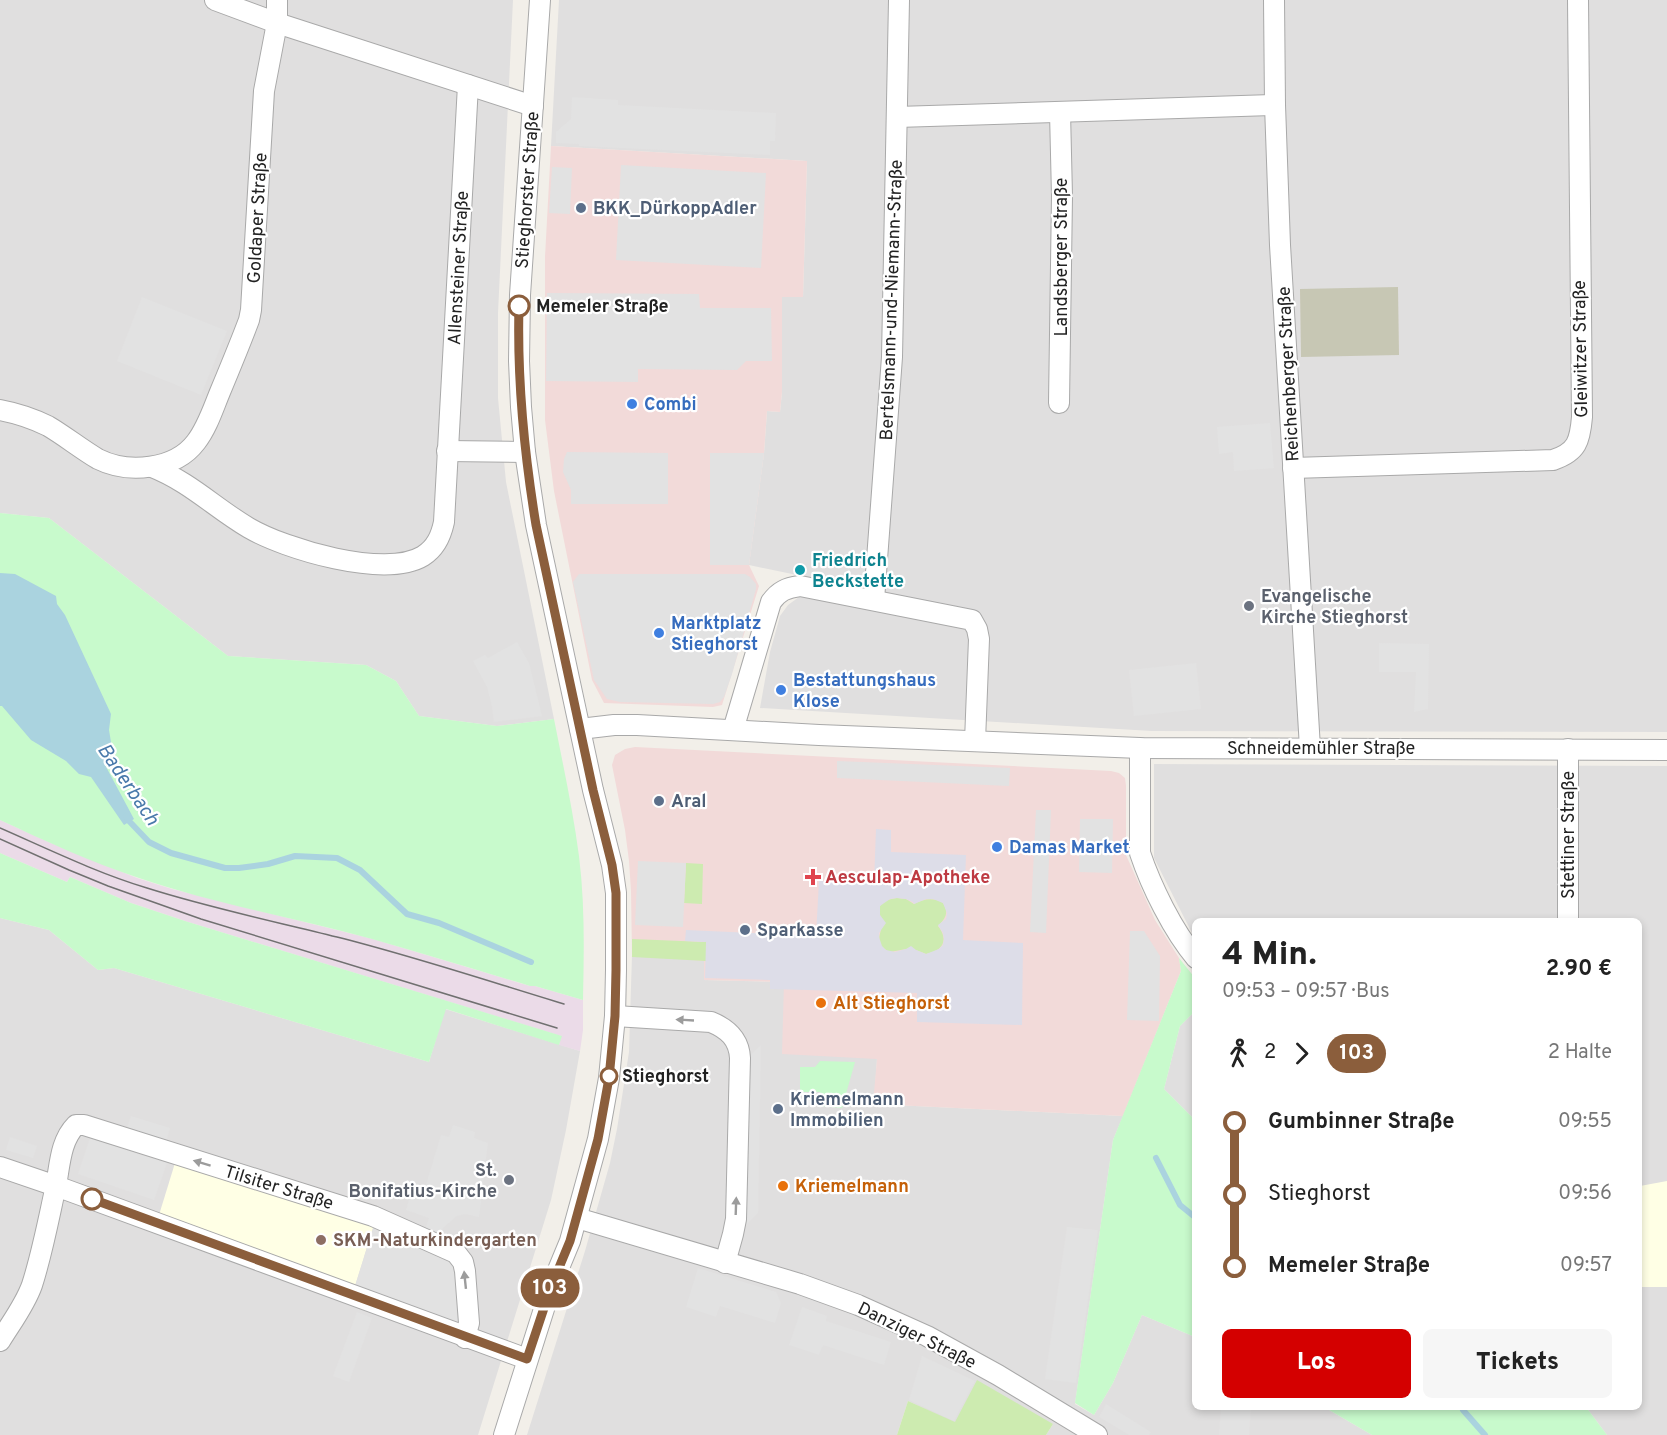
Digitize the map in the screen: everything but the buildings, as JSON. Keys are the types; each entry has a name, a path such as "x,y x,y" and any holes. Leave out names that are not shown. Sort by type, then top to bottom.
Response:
{"street":[{"path":"216,0 277,23 533,106"},
{"name":"Goldaper Straße","path":"214,408 251,310 264,91 277,23 277,0"},
{"name":"Stieghorster Straße","path":"504,1435 551,1287 566,1252 588,1179 604,1109 615,1016 616,893 612,865 593,790 536,525 525,452 520,390 521,266 540,0"},
{"name":"Bertelsmann-und-Niemann-Straße","path":"874,600 892,357 899,0"},
{"name":"Reichenberger Straße","path":"1274,0 1280,245 1310,748"},
{"name":"Gleiwitzer Straße","path":"1293,468 1553,460 1566,456 1575,447 1581,434 1582,417 1578,0"},
{"name":"Allensteiner Straße","path":"152,467 183,481 250,529 298,548 352,561 385,563 410,561 422,557 432,549 442,530 468,85"},
{"path":"897,117 1275,105"},
{"name":"Landsberger Straße","path":"1059,112 1062,196 1059,403"},
{"name":"Allensteiner Straße","path":"0,410 47,426 84,451 102,460 143,468 162,464 179,456 195,444 214,408"},
{"name":"Allensteiner Straße","path":"195,444 193,477 203,496"},
{"path":"447,451 525,452"},
{"path":"733,730 771,603 778,592 800,586 972,620 979,639 975,741"},
{"name":"Schneidemühler Straße","path":"580,729 637,725 1140,748 1667,750"},
{"path":"1140,748 1140,853 1160,900 1192,953"},
{"name":"Stettiner Straße","path":"1568,749 1568,918"},
{"path":"615,1016 711,1022 722,1027 737,1041 740,1058 736,1219 725,1263"},
{"name":"Tilsiter Straße","path":"56,1186 59,1162 69,1132 76,1125 84,1125 373,1216 456,1253 463,1262 470,1323 465,1338"},
{"path":"0,1167 527,1359"},
{"path":"0,1341 31,1287 56,1186"},
{"name":"Danziger Straße","path":"577,1218 800,1284 858,1305 998,1375 1097,1435"}],"shaded area":[{"path":"0,0 513,0 498,313 498,398 506,482 554,719 497,726 419,716 396,681 366,665 228,656 49,518 0,513"},
{"path":"559,0 1667,0 1667,732 1152,731 760,708 770,652 780,616 788,605 799,597 797,575 749,565 764,453 767,411 780,412 782,297 803,297 807,161 551,146"},
{"path":"572,97 618,100 618,105 776,113 775,141 770,141 770,155 556,143 556,132 571,119"},
{"path":"551,146 807,161 803,297 782,297 780,412 767,411 764,453 749,565 759,586 722,705 713,707 604,703 592,680 554,491 545,420 545,257"},
{"path":"621,165 766,173 761,268 616,260"},
{"path":"552,167 572,168 570,214 549,213"},
{"path":"1398,287 1399,355 1301,357 1300,289"},
{"path":"547,293 699,294 700,308 771,308 772,361 746,361 737,370 638,369 638,382 546,381"},
{"path":"142,297 227,331 201,395 117,361"},
{"path":"1270,423 1274,468 1234,471 1233,452 1219,454 1217,427"},
{"path":"567,452 668,453 668,504 571,504 571,490 563,472"},
{"path":"710,453 764,453 749,565 710,565"},
{"path":"579,574 745,574 750,577 756,584 756,589 732,674 720,702 713,704 620,702 607,699 594,680 573,582"},
{"path":"517,642 529,663 542,716 494,722 487,687 473,661 485,655 488,658"},
{"path":"1379,643 1429,644 1428,709 1414,712 1416,672 1379,672"},
{"path":"1196,663 1201,709 1134,716 1129,670"},
{"path":"635,747 1119,773 1125,778 1126,786 1126,855 1155,920 1179,958 1181,971 1123,1116 873,1104 877,1059 782,1054 784,982 704,980 704,961 632,955 629,861 612,765 615,755 625,749"},
{"path":"837,761 1010,768 1009,786 837,778"},
{"path":"1154,764 1667,766 1667,1435 1607,1435 1588,1410 1642,1410 1642,918 1192,918 1192,933 1154,858"},
{"path":"1036,810 1051,810 1046,933 1030,932"},
{"path":"1080,819 1113,819 1112,873 1079,872"},
{"path":"0,820 137,878 172,889 373,939 583,1000 580,1051 559,1045 561,1036 185,921 131,903 70,877 67,882 0,853"},
{"path":"876,829 891,830 891,852 966,855 963,940 1023,943 1022,1025 917,1022 917,993 770,989 770,980 705,978 706,942 685,941 686,930 816,936 819,881 874,883","holes":["890,899 906,899 914,904 926,899 943,903 947,913 946,919 938,925 944,939 939,949 926,954 911,946 895,952 886,950 882,946 879,933 886,923 880,915 880,906"]},
{"path":"638,861 686,863 683,927 635,925"},
{"path":"0,918 49,930 98,970 114,968 429,1062 445,1009 580,1051 551,1200 478,1435 0,1435"},
{"path":"1130,931 1144,931 1160,956 1159,1021 1127,1020"},
{"path":"632,955 704,960 704,980 784,982 877,1059 874,1104 1123,1116 1113,1140 1075,1404 1094,1415 1113,1383 1142,1315 1192,1336 1192,1410 1329,1410 1372,1435 1046,1435 1053,1424 955,1423 908,1401 897,1435 527,1435 610,1163 629,1052"},
{"path":"1192,1014 1192,1117 1164,1089 1180,1026"},
{"path":"761,1045 758,1213 746,1225 750,1055"},
{"path":"131,1116 170,1128 166,1143 126,1131"},
{"path":"453,1125 475,1132 474,1138 488,1143 479,1217 465,1214 457,1216 443,1228 441,1234 426,1227 429,1218 406,1210 413,1185 425,1188 441,1135 449,1137"},
{"path":"10,1137 37,1146 33,1158 6,1150"},
{"path":"90,1138 167,1163 154,1200 78,1174"},
{"path":"175,1163 374,1225 355,1286 159,1215"},
{"path":"1667,1181 1667,1287 1642,1287 1642,1186"},
{"path":"374,1225 449,1259 457,1267 460,1320 454,1322 355,1286"},
{"path":"1067,1227 1098,1230 1076,1383 1045,1379"},
{"path":"698,1268 776,1292 781,1303 775,1323 720,1306 716,1317 686,1307"},
{"path":"802,1307 827,1316 826,1321 891,1342 884,1365 823,1345 819,1355 789,1345"},
{"path":"357,1312 372,1318 349,1382 333,1376"},
{"path":"922,1356 975,1381 954,1421 909,1400"},
{"path":"1106,1404 1151,1432 1149,1435 1129,1435 1099,1417"},
{"path":"1221,1410 1251,1410 1249,1435 1219,1435"}],"green space":[{"path":"0,513 49,518 228,656 366,665 396,681 419,716 497,726 554,719 574,822 581,874 584,928 583,1000 343,931 168,887 121,872 0,820"},
{"path":"0,853 67,882 70,877 131,903 185,921 562,1036 559,1045 446,1009 429,1062 114,968 98,970 49,930 0,918"},
{"path":"686,863 703,864 702,904 684,903"},
{"path":"897,898 906,899 914,904 929,899 943,903 946,913 938,926 944,940 940,948 926,954 906,949 890,952 881,946 880,906"},
{"path":"632,939 706,942 706,961 632,957"},
{"path":"1179,958 1192,974 1192,1014 1180,1026 1164,1089 1192,1117 1192,1336 1142,1315 1113,1383 1094,1415 1075,1403 1113,1140 1181,971"},
{"path":"820,1061 855,1062 842,1108 820,1106 820,1092 800,1092 800,1067 815,1067"},
{"path":"977,1380 1053,1424 1046,1435 897,1435 908,1401 955,1422"},
{"path":"1329,1410 1588,1410 1607,1435 1372,1435"}],"water":[{"path":"0,573 15,574 56,596 57,604 65,615 111,714 109,730 113,754 104,763 134,819 124,825 91,777 79,774 66,761 31,740 0,706"}],"waterway":[{"name":"Baderbach","path":"126,816 149,842 171,853 225,868 268,864 295,856 337,858 360,870 407,914 439,923 531,962"},
{"name":"Baderbach","path":"1156,1158 1180,1205 1192,1215"},
{"name":"Baderbach","path":"1463,1410 1485,1435"}],"tram line":[{"path":"0,828 91,868 147,888 394,952 564,1004"},
{"path":"0,839 108,886 201,919 557,1028"}],"bus line":[{"name":"103","path":"92,1199 527,1359 551,1287 570,1241 601,1124 609,1078 615,1016 616,893 612,865 593,790 536,525 521,407 519,306"}],"place":[{"name":"BKK_DürkoppAdler","path":"581,208"},
{"name":"Memeler Straße","path":"519,306"},
{"name":"Combi","path":"632,404"},
{"name":"Friedrich Beckstette","path":"800,570"},
{"name":"Evangelische Kirche Stieghorst","path":"1249,606"},
{"name":"Marktplatz Stieghorst","path":"659,633"},
{"name":"Bestattungshaus Klose","path":"781,690"},
{"name":"Aral","path":"659,801"},
{"name":"Damas Market","path":"997,847"},
{"name":"Aesculap-Apotheke","path":"813,877"},
{"name":"Sparkasse","path":"745,930"},
{"name":"Alt Stieghorst","path":"821,1003"},
{"name":"Stieghorst","path":"609,1076"},
{"name":"Kriemelmann Immobilien","path":"778,1109"},
{"name":"St. Bonifatius-Kirche","path":"509,1180"},
{"name":"Kriemelmann","path":"783,1186"},
{"name":"SKM-Naturkindergarten","path":"321,1240"}]}
